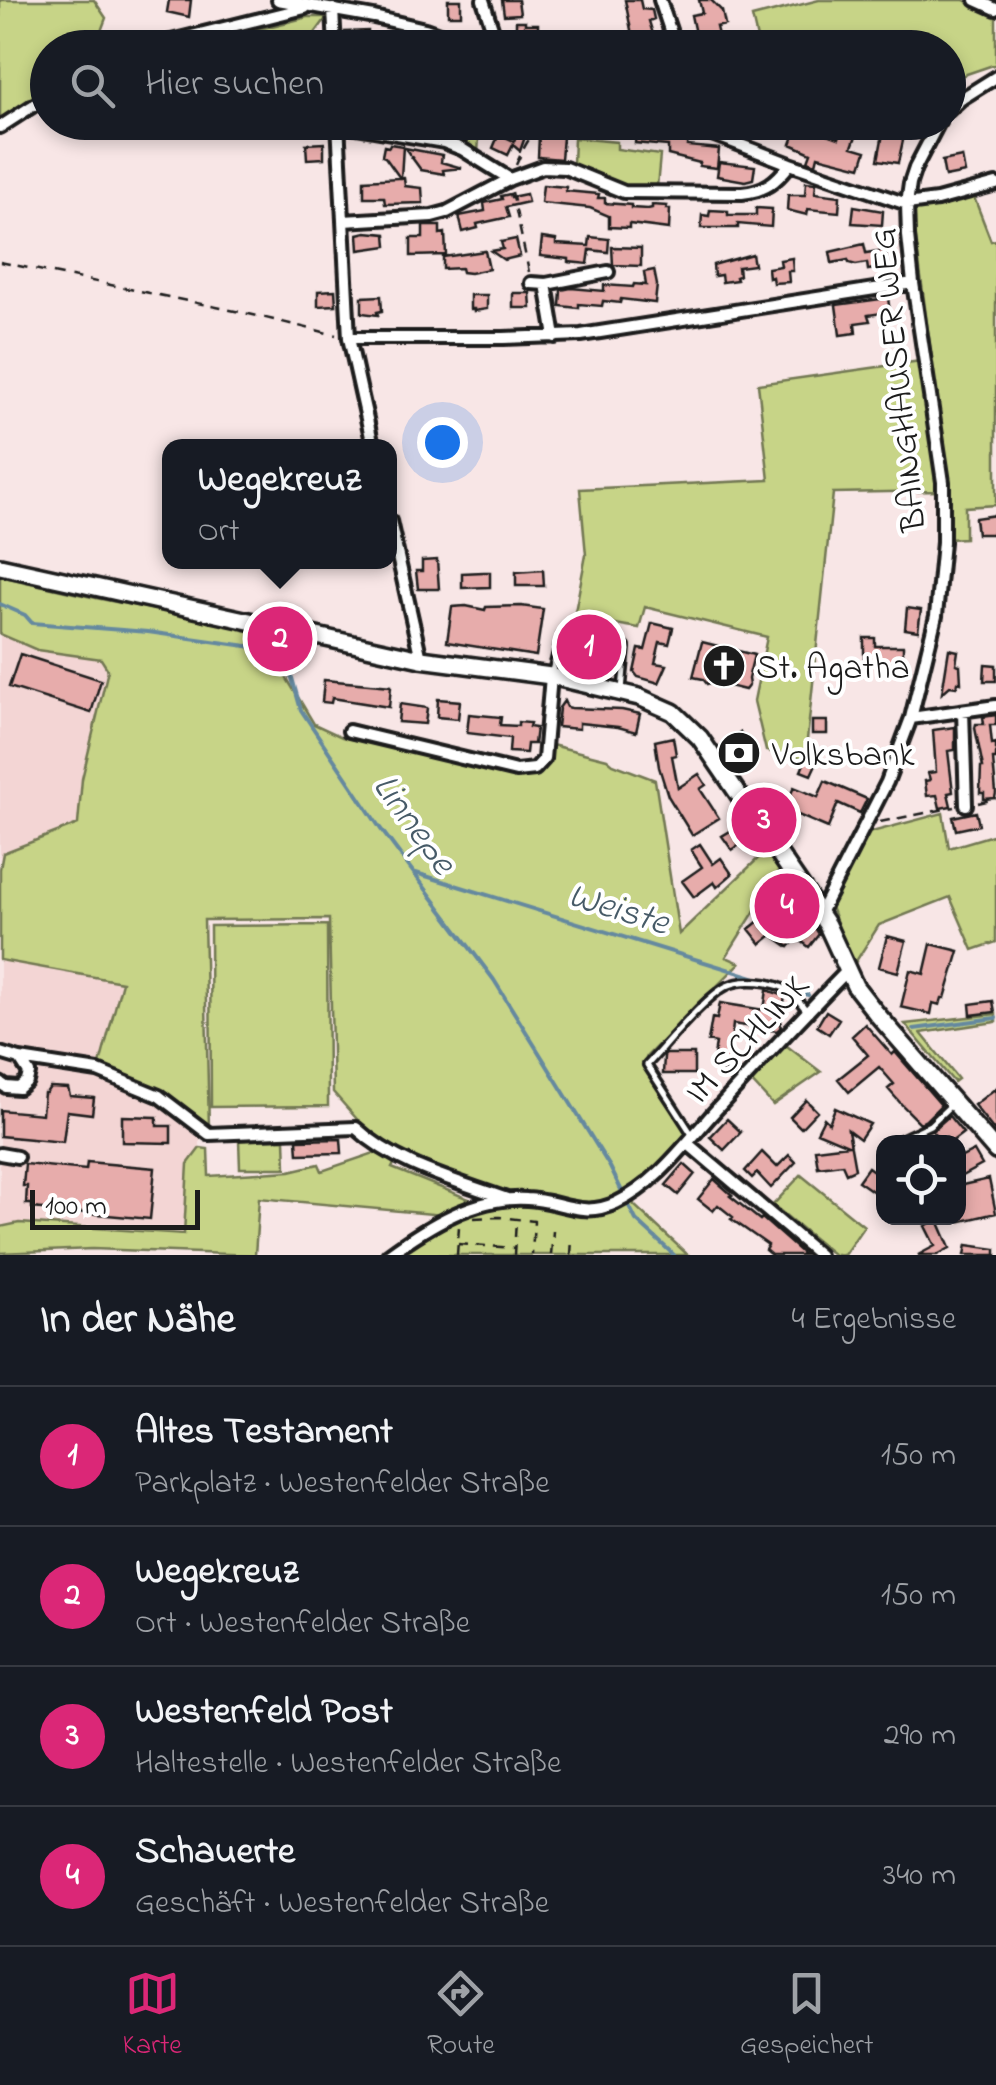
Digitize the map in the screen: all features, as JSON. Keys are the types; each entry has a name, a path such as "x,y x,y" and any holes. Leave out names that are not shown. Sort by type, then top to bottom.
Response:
{"main road":[{"path":"0,566 421,659 551,676 639,697 673,712 700,738 820,915 846,970 876,1013 996,1151"}],"street":[{"path":"278,0 427,30"},
{"path":"482,0 493,30"},
{"path":"660,0 670,30"},
{"path":"976,0 996,9"},
{"path":"216,30 310,7"},
{"path":"334,9 335,30"},
{"path":"966,95 996,77"},
{"path":"0,126 30,107"},
{"path":"339,140 349,338 371,439"},
{"path":"433,140 462,149 510,179"},
{"path":"738,140 790,164 907,204 996,184"},
{"name":"BAINGHAUSER WEG","path":"820,915 887,782 910,718 936,616 943,482 913,283 907,204 915,168 930,140"},
{"path":"343,221 432,216 510,179 554,166 624,192 742,193 768,187 790,164"},
{"path":"531,283 546,284 608,272"},
{"path":"349,338 581,335 913,283"},
{"path":"546,284 554,337"},
{"path":"397,552 421,659"},
{"path":"350,731 516,771 534,769 544,760 551,676"},
{"path":"910,718 996,706"},
{"path":"963,711 966,805"},
{"name":"IM SCHLINK","path":"388,1255 431,1225 456,1221 478,1206 506,1199 594,1210 634,1193 690,1139 846,970"},
{"path":"0,1053 98,1071 160,1096 209,1134 356,1128 374,1146 395,1157 506,1199"},
{"path":"0,1082 19,1088 26,1082 28,1073 20,1059"},
{"name":"IM SCHLINK","path":"690,1139 819,1255"},
{"path":"0,1154 17,1157"}],"lane":[{"path":"551,676 561,636 626,647 622,693"},
{"path":"690,1139 647,1065 706,1003 728,986 764,983 788,990 807,1012"},
{"path":"909,1135 930,1125 954,1102"}],"path":[{"path":"528,140 510,179 531,283"},
{"path":"0,262 349,338"},
{"path":"864,825 996,799"},
{"path":"514,1255 516,1218"},
{"path":"457,1255 456,1221 516,1218 534,1221 532,1255"},
{"path":"551,1255 552,1231"},
{"path":"571,1255 572,1239"},
{"path":"458,1244 514,1248"},
{"path":"502,1247 502,1255"}],"shaded area":[{"path":"0,634 37,650 101,659 108,670 82,779 78,824 3,853 0,869"},
{"path":"0,960 123,981 99,1068 154,1099 200,1136 200,1148 188,1164 184,1234 19,1223 0,1227"}],"green space":[{"path":"0,0 94,0 106,18 101,30 30,30 30,102 0,122"},
{"path":"819,0 964,0 996,15 996,64 966,74 966,30 755,30 752,17"},
{"path":"308,17 327,17 317,30 256,30"},
{"path":"445,140 479,140 478,153"},
{"path":"574,140 617,142 617,149 660,155 657,187 625,185 573,164"},
{"path":"972,192 991,241 996,240 996,505 965,507 965,538 948,539 949,490 912,209"},
{"path":"921,361 940,491 833,493 805,759 766,751 754,701 767,637 645,607 639,628 574,617 586,555 580,489 769,480 758,384"},
{"path":"0,576 312,641 287,675 283,675 314,724 342,737 522,777 544,768 552,745 607,759 655,780 679,934 767,850 781,869 726,957 740,963 647,1056 644,1064 689,1133 632,1190 597,1206 513,1196 379,1144 333,1092 329,919 204,920 209,1128 99,1068 122,982 0,960 0,869 3,853 78,824 82,779 108,670 101,659 37,650 0,634"},
{"path":"943,813 949,848 996,834 996,942 973,950 950,897 879,925 853,966 831,907 864,834"},
{"path":"327,925 328,1106 211,1107 210,926"},
{"path":"996,1014 996,1022 921,1033 958,1079 954,1082 905,1024"},
{"path":"783,1043 821,1072 773,1105 750,1080"},
{"path":"285,1139 286,1168 240,1168 239,1140"},
{"path":"200,1148 208,1149 209,1176 290,1171 319,1164 322,1171 377,1152 396,1160 392,1168 469,1199 443,1215 259,1198 255,1255 92,1249 0,1253 0,1227 19,1223 184,1234 188,1164"},
{"path":"801,1175 864,1226 844,1255 834,1255 773,1205"},
{"path":"634,1196 634,1205 688,1255 395,1255 419,1235 473,1210 523,1202 571,1212"}],"building":[{"path":"169,0 191,0 189,17 167,12"},
{"path":"448,0 461,0 461,15 448,15"},
{"path":"502,0 518,0 520,14 504,15"},
{"path":"625,0 640,0 642,9 652,10 652,30 631,30"},
{"path":"699,0 711,0 722,11 725,25 717,30 694,30 691,15 702,13"},
{"path":"516,21 538,24 538,30 516,30"},
{"path":"496,140 524,140 520,151 513,145 508,155 493,148"},
{"path":"539,140 563,140 561,159 538,157"},
{"path":"688,140 687,146 719,149 717,168 668,155 668,146 635,143"},
{"path":"792,140 855,140 852,147 866,151 861,167 818,156 816,164 808,161 811,153 791,144"},
{"path":"882,140 903,140 898,163 878,160"},
{"path":"324,143 324,158 307,159 306,144"},
{"path":"384,146 403,146 401,178 405,186 422,188 423,203 385,204 384,197 364,197 364,180 400,178 382,156"},
{"path":"405,148 442,155 441,162 462,168 443,170 444,174 421,170"},
{"path":"962,157 965,173 945,177 942,161"},
{"path":"719,162 755,166 753,179 717,176"},
{"path":"806,182 816,183 815,193 840,196 839,212 808,209 807,215 787,210 788,195 805,195"},
{"path":"543,185 599,194 598,198 605,198 605,203 631,208 667,206 669,229 629,224 629,228 609,227 609,216 590,208 541,203"},
{"path":"510,194 526,194 528,202 506,207 509,217 477,224 478,228 463,232 459,216 485,211 484,203"},
{"path":"854,206 883,211 882,225 852,223"},
{"path":"756,208 772,209 771,227 738,224 738,228 701,228 702,215 709,216 710,210 728,211 728,215 756,215"},
{"path":"423,226 440,226 440,234 445,233 446,255 411,256 411,238 423,238"},
{"path":"358,234 386,234 387,246 359,250"},
{"path":"590,237 609,239 608,252 590,250 588,264 540,256 542,238 556,240 556,244 589,246"},
{"path":"516,239 520,256 504,260 491,251 503,249 501,242"},
{"path":"864,244 866,253 885,250 888,267 868,270 867,263 832,263 830,252"},
{"path":"612,247 641,248 641,266 613,265"},
{"path":"485,251 489,269 470,273 462,272 461,268 443,269 443,257"},
{"path":"752,254 754,265 738,267 737,280 722,282 721,275 714,276 713,265"},
{"path":"792,258 789,282 773,283 768,268 781,266 780,260"},
{"path":"654,270 655,303 621,299 620,303 603,301 602,306 560,306 561,290 604,291 604,285 646,285 644,272"},
{"path":"335,290 336,305 318,306 318,291"},
{"path":"513,293 530,293 531,308 513,308"},
{"path":"470,295 487,295 487,309 470,309"},
{"path":"381,296 382,311 378,315 362,313 362,297"},
{"path":"888,298 890,312 868,315 870,321 855,323 856,333 840,335 836,305"},
{"path":"996,515 996,532 977,534 975,518"},
{"path":"437,560 439,589 418,589 416,571 422,571 422,561"},
{"path":"543,570 544,586 516,586 516,572"},
{"path":"490,572 490,587 462,588 462,573"},
{"path":"521,606 543,609 536,656 447,642 452,607 485,610"},
{"path":"907,608 921,610 918,631 905,629"},
{"path":"652,623 673,628 669,644 660,642 655,663 667,665 659,683 634,672 639,649 645,650"},
{"path":"864,638 875,638 875,646 903,646 903,663 864,663"},
{"name":"St. Agatha","path":"702,642 754,655 745,690 707,684 693,677"},
{"path":"949,649 958,651 956,664 960,665 961,683 942,693"},
{"path":"20,654 101,680 91,713 9,687"},
{"path":"985,664 996,665 996,681 984,681"},
{"path":"324,680 391,686 389,707 332,698 331,703 322,702"},
{"path":"438,699 460,701 458,719 437,717"},
{"path":"564,701 571,708 640,714 636,732 579,723 579,729 557,727 559,708"},
{"path":"400,704 427,708 425,724 398,722"},
{"path":"469,714 501,717 500,725 530,723 529,727 536,728 534,744 527,744 526,753 509,752 510,738 467,733"},
{"path":"996,715 996,725 990,725 992,744 996,743 996,793 995,798 984,799 984,793 980,793 983,767 975,728 976,724 984,724 983,717"},
{"path":"812,721 827,721 827,734 812,734"},
{"path":"955,727 955,750 948,751 951,806 940,808 937,795 927,796 925,781 930,780 928,773 936,772 933,730"},
{"path":"740,732 755,755 741,763 724,743"},
{"path":"673,737 678,788 699,774 706,785 700,789 719,818 692,835 668,796 659,767 655,741"},
{"path":"811,747 822,751 811,775 801,771"},
{"path":"825,781 867,799 860,813 838,803 828,828 784,809 794,787 818,797"},
{"path":"976,812 979,825 956,830 953,817"},
{"path":"732,830 744,842 732,850 722,836"},
{"path":"700,844 713,864 721,858 732,874 717,887 714,882 694,897 682,881 702,867 691,850"},
{"path":"787,898 819,934 809,947 797,938 789,947 772,935 761,944 749,929"},
{"path":"887,936 906,941 898,972 879,967"},
{"path":"931,944 959,951 945,998 940,1005 933,1003 931,1014 901,1007 910,970 924,974"},
{"path":"767,990 785,996 780,1028 777,1031 733,1024 728,1071 712,1069 716,1043 708,1041 712,1018 717,1019 720,1003 764,1010"},
{"path":"993,1001 995,1012 971,1015 970,1004"},
{"path":"826,1011 839,1019 829,1034 817,1026"},
{"path":"865,1024 941,1105 926,1120 920,1123 903,1106 888,1089 894,1084 879,1067 849,1092 838,1079 868,1055 852,1036"},
{"path":"666,1054 694,1054 694,1074 663,1074"},
{"path":"50,1087 68,1088 70,1096 94,1098 92,1114 67,1111 63,1142 0,1136 0,1110 42,1114 44,1093"},
{"path":"996,1088 996,1133 974,1105"},
{"path":"806,1100 817,1111 801,1128 790,1117"},
{"path":"835,1108 870,1124 860,1139 848,1130 855,1169 846,1173 842,1164 818,1167 815,1149 848,1145 817,1132 824,1118 829,1123"},
{"path":"122,1116 157,1117 157,1126 171,1126 171,1143 122,1142"},
{"path":"949,1116 963,1133 936,1135 932,1131"},
{"path":"727,1119 741,1132 724,1150 710,1137"},
{"path":"341,1139 342,1153 298,1154 297,1140"},
{"path":"974,1151 982,1165 966,1174 966,1155"},
{"path":"762,1152 777,1167 789,1155 796,1162 771,1188 757,1173 752,1178 745,1171"},
{"path":"87,1162 155,1168 150,1219 32,1208 32,1204 26,1204 25,1164 86,1170"},
{"path":"684,1164 695,1174 678,1195 666,1185"},
{"path":"868,1167 876,1173 874,1192 858,1181"},
{"path":"714,1179 804,1255 771,1255 765,1250 768,1245 718,1205 713,1211 698,1199"},
{"path":"989,1179 996,1213 966,1220 966,1184"},
{"path":"940,1225 950,1248 937,1255 918,1255 935,1246 925,1226"},
{"path":"967,1245 996,1249 996,1255 965,1255"}],"waterway":[{"name":"Linnepe","path":"0,604 25,615 32,623 148,632 268,649 280,658 292,678 301,710 380,828 494,980 610,1167 636,1220 674,1255"},
{"name":"Weiste","path":"416,873 766,981"},
{"name":"Weiste","path":"784,987 808,995"},
{"name":"Weiste","path":"914,1029 996,1018"}],"place":[{"name":"Wegekreuz","path":"280,639"},
{"name":"Altes Testament","path":"589,647"},
{"name":"St. Agatha","path":"724,666"},
{"name":"Volksbank","path":"739,753"},
{"name":"Westenfeld Post","path":"764,820"},
{"name":"Schauerte","path":"787,906"}]}
